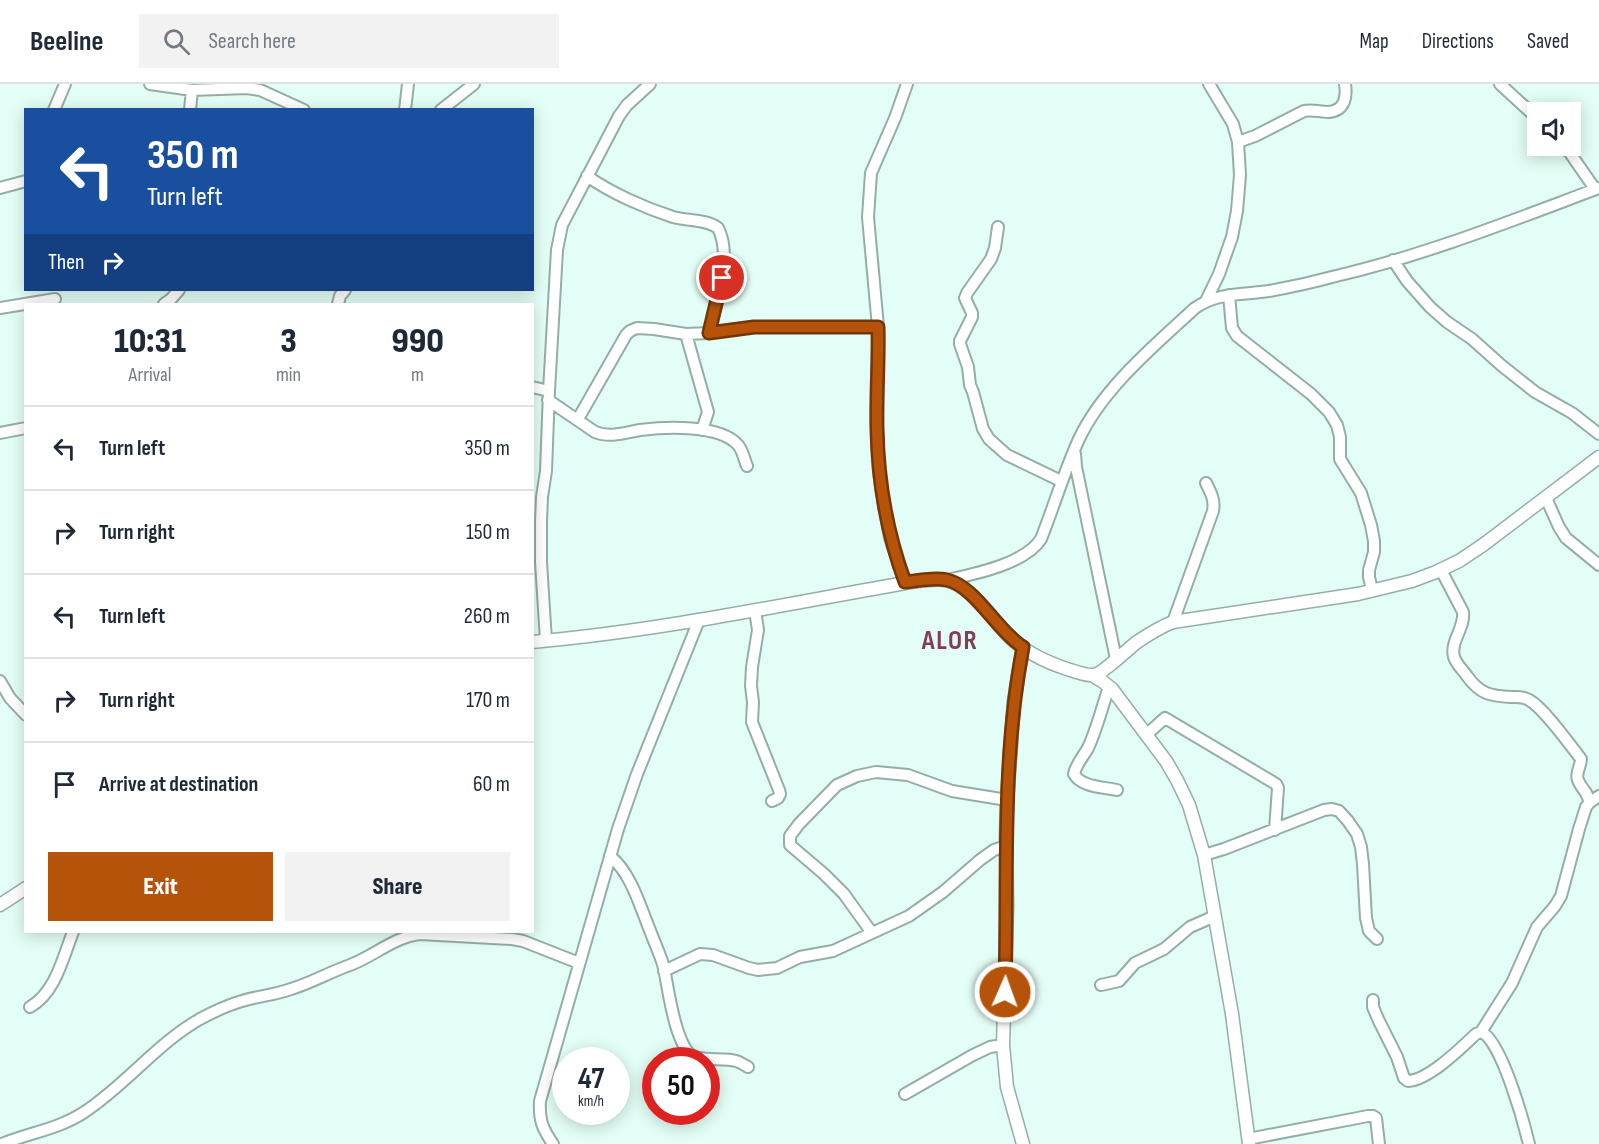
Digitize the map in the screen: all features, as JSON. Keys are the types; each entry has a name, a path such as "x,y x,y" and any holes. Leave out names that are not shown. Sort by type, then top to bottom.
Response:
{"main road":[{"path":"1092,675 1099,674 1150,633 1173,622 1358,594 1441,570 1483,545 1599,457"},
{"path":"534,642 587,637 699,620 931,579 958,584 969,592 1016,643 1058,666 1092,675 1109,687 1166,761 1189,805 1204,855 1215,916 1232,1014 1249,1141"},
{"path":"1023,647 1014,701 1007,800 1003,1044 1007,1086 1023,1144"},
{"path":"1116,659 1114,677 1121,702"},
{"path":"0,905 24,889"}],"street":[{"path":"55,108 65,84"},
{"path":"150,84 192,90 247,87 260,90 300,108"},
{"path":"405,108 408,84"},
{"path":"444,108 474,84"},
{"path":"546,641 541,522 546,471 557,250 562,225 619,116 627,105 650,84"},
{"path":"905,582 890,538 879,472 878,327 868,217 871,173 907,84"},
{"path":"1206,301 1219,274 1232,237 1240,175 1238,142 1229,116 1209,84"},
{"path":"1238,142 1304,111 1334,111 1347,97 1345,84"},
{"path":"1500,84 1527,110"},
{"path":"190,108 192,90"},
{"path":"946,580 999,566 1036,547 1048,522 1076,447 1095,412 1115,386 1195,308 1206,301 1229,295 1282,288 1337,276 1393,260 1597,189 1572,156"},
{"path":"587,176 649,208 674,217 708,223 718,228 722,237 724,265 709,333"},
{"path":"0,188 24,182"},
{"path":"998,227 991,259 965,298 972,317 960,344 968,367 970,385 983,429 989,439 1007,455 1063,477"},
{"path":"1393,260 1407,281 1438,315 1472,339 1535,392 1572,413 1599,434"},
{"path":"165,303 178,291"},
{"path":"1229,295 1232,328 1237,336 1311,394 1329,412 1337,425 1340,437 1340,459 1361,493 1371,525 1374,552 1369,577 1372,590"},
{"path":"27,303 54,298"},
{"path":"0,308 24,304"},
{"path":"578,419 630,331 637,328 686,334 754,327 878,327"},
{"path":"686,334 708,412 702,430"},
{"path":"534,388 549,395 601,435 677,428 702,430 722,435 736,444 742,451 747,466"},
{"path":"0,433 24,428"},
{"path":"1076,447 1077,475 1116,659"},
{"path":"1063,477 1069,469 1077,475"},
{"path":"1173,622 1213,511 1213,495 1206,483"},
{"path":"1546,498 1566,538 1599,565"},
{"path":"1373,1000 1378,1019 1397,1057 1404,1078 1408,1081 1416,1080 1435,1068 1481,1032 1512,983 1537,927 1561,896 1579,829 1589,803 1587,794 1577,779 1581,759 1541,709 1528,699 1489,695 1481,691 1456,661 1454,649 1462,624 1463,612 1441,570"},
{"path":"755,610 758,630 752,667 751,716 780,794 772,801"},
{"path":"553,1144 543,1130 539,1115 540,1101 610,856 637,774 699,620"},
{"path":"0,681 10,698 24,713"},
{"path":"1109,687 1087,750 1074,774 1078,780 1087,784 1117,790"},
{"path":"1146,735 1165,718 1276,784 1278,788 1275,830"},
{"path":"872,933 844,894 790,845 790,836 799,824 837,785 857,776 876,772 908,775 952,790 1007,800"},
{"path":"1589,803 1599,796"},
{"path":"1204,855 1332,809 1339,811 1358,834 1366,918 1369,931 1377,939"},
{"path":"664,971 700,954 713,955 758,970 777,968 800,957 833,951 909,916 943,892 980,860 994,850 1006,846"},
{"path":"610,856 618,863 627,877 659,954 680,1038 689,1054 696,1058 735,1061 748,1067"},
{"path":"1101,985 1119,981 1136,963 1164,949 1190,927 1215,916"},
{"path":"30,1007 39,1002 47,992 73,933"},
{"path":"2,1144 57,1127 84,1112 104,1098 149,1056 185,1028 201,1019 243,1001 292,989 363,960 408,935 512,939 523,941 579,963"},
{"path":"1481,1032 1490,1039 1516,1096 1529,1144"},
{"path":"905,1094 973,1054 1003,1044"},
{"path":"1249,1141 1373,1116 1376,1118 1379,1144"}],"district":[{"name":"ALOR","path":"950,641"}],"route":[{"path":"722,278 709,333 754,327 878,327 879,472 890,538 905,582 931,579 958,584 969,592 1016,643 1023,647 1014,701 1007,800 1005,992"}]}
